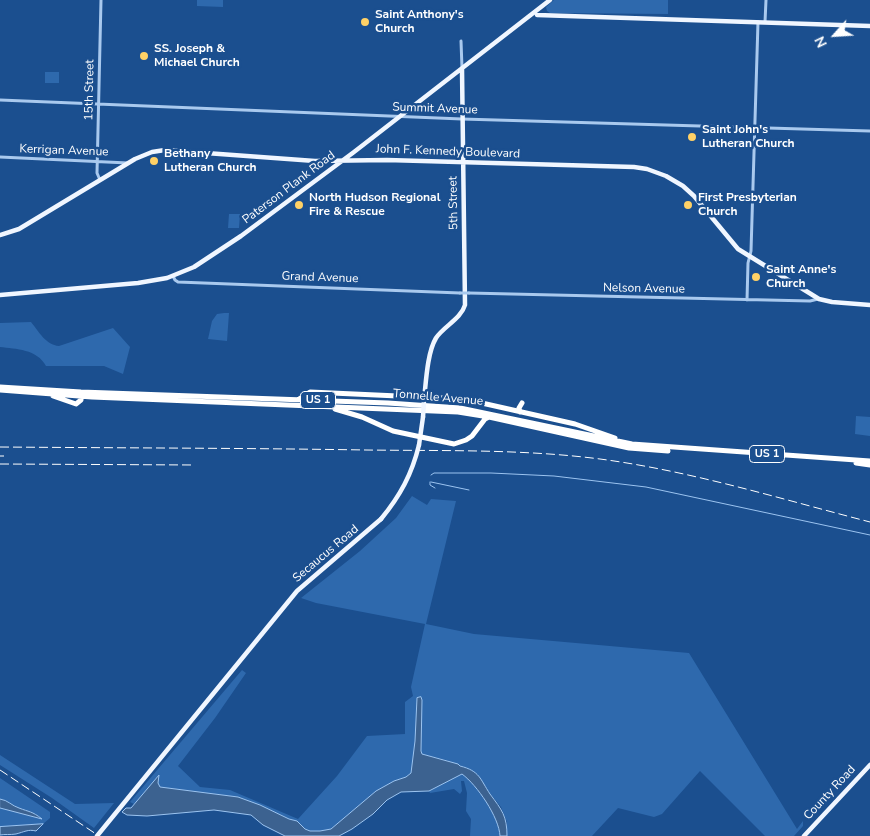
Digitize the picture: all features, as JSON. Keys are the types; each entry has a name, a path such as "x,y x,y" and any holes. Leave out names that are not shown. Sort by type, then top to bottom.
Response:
{"highway":[{"name":"Tonnelle Avenue","path":"0,389 47,394 388,403 460,408 632,444 870,463"},
{"name":"Tonnelle Avenue","path":"0,389 458,412 629,448 870,463"},
{"path":"296,400 310,392 464,399 575,424 632,444"},
{"path":"47,394 76,404 80,402 81,394"},
{"path":"520,412 518,408 522,403"},
{"path":"322,406 354,414 398,433 454,444 460,443 472,436 481,423 489,417"}],"main road":[{"name":"Paterson Plank Road","path":"0,295 133,283 173,276 209,259 534,15 550,0"},
{"path":"544,5 545,11 549,15"},
{"path":"534,15 542,17 870,26"},
{"path":"534,15 555,16"},
{"name":"5th Street","path":"462,69 465,305"},
{"name":"John F. Kennedy Boulevard","path":"0,234 22,228 128,163 152,152 171,150 315,162 343,160 634,167 666,176 688,190 734,245 750,257 819,299 870,305"},
{"name":"Secaucus Road","path":"97,836 297,591 381,519 394,503 408,478 421,438 424,398 433,345 438,335 459,315 465,305"},
{"name":"County Road","path":"804,836 870,764"}],"street":[{"name":"15th Street","path":"100,180 97,173 101,0"},
{"path":"766,0 766,22"},
{"path":"747,300 758,22"},
{"name":"5th Street","path":"461,41 462,69"},
{"name":"Summit Avenue","path":"0,100 462,119 870,131"},
{"name":"Kerrigan Avenue","path":"0,157 98,160 128,163"},
{"name":"Grand Avenue","path":"173,276 178,282 469,293"},
{"name":"Nelson Avenue","path":"469,293 747,300 810,301 819,299"}],"shaded area":[{"path":"197,0 223,0 223,7 197,6"},
{"path":"554,0 668,0 668,14 550,13 546,7"},
{"path":"45,72 59,72 59,83 45,83"},
{"path":"229,214 240,214 239,228 228,228"},
{"path":"229,313 227,341 208,339 212,321 217,314"},
{"path":"31,322 47,341 59,346 113,328 130,347 123,374 104,366 46,366 42,360 32,353 19,349 0,347 0,323"},
{"path":"856,416 870,417 870,436 855,434"},
{"path":"412,496 427,505 431,499 456,501 426,624 474,634 689,653 797,829 803,821 803,826 794,836 765,836 700,771 662,814 654,817 618,808 592,836 507,836 507,822 501,807 471,770 446,760 422,754 421,697 417,698 411,773 376,791 331,829 310,831 297,821 238,797 160,787 158,776 134,804 130,802 242,670 246,673 215,718 178,766 200,787 230,790 298,819 337,776 367,736 405,734 405,702 413,696 411,687 425,624 316,603 301,598 360,551 396,518"},
{"path":"421,697 422,754 458,764 476,773 501,809 506,823 507,836 500,836 496,820 486,802 462,774 429,791 401,792 387,800 373,814 352,829 339,836 285,836 263,825 251,815 214,810 147,816 127,815 122,812 126,808 131,808 159,775 158,783 160,787 238,797 297,821 310,831 331,829 376,791 411,773 417,698"},
{"path":"0,755 75,804 114,803 94,828 52,798 0,765"},
{"path":"462,774 474,786 491,810 496,819 500,836 470,836 471,819 466,811 467,793 464,781 461,781 462,791 460,794 454,789 430,793 429,791"},
{"path":"0,778 50,812 50,818 43,824 0,827 0,808 41,818 32,812 18,808 0,799"},
{"path":"0,799 33,813 42,819 0,808"},
{"path":"43,824 36,831 0,835 0,827"}],"waterway":[{"path":"431,475 434,473 491,473 554,476 646,487 870,535"},
{"path":"430,482 430,485 435,488"},
{"path":"431,482 469,490"}],"railway":[{"path":"0,447 454,451 513,452 571,456 634,464 702,478 870,522"},
{"path":"0,464 195,465"},
{"path":"0,770 99,836"}],"place":[{"name":"Saint Anthony's Church","path":"365,22"},
{"name":"SS. Joseph & Michael Church","path":"144,56"},
{"name":"Saint John's Lutheran Church","path":"692,137"},
{"name":"Bethany Lutheran Church","path":"154,161"},
{"name":"North Hudson Regional Fire & Rescue","path":"299,205"},
{"name":"First Presbyterian Church","path":"688,205"},
{"name":"Saint Anne's Church","path":"756,277"}]}
